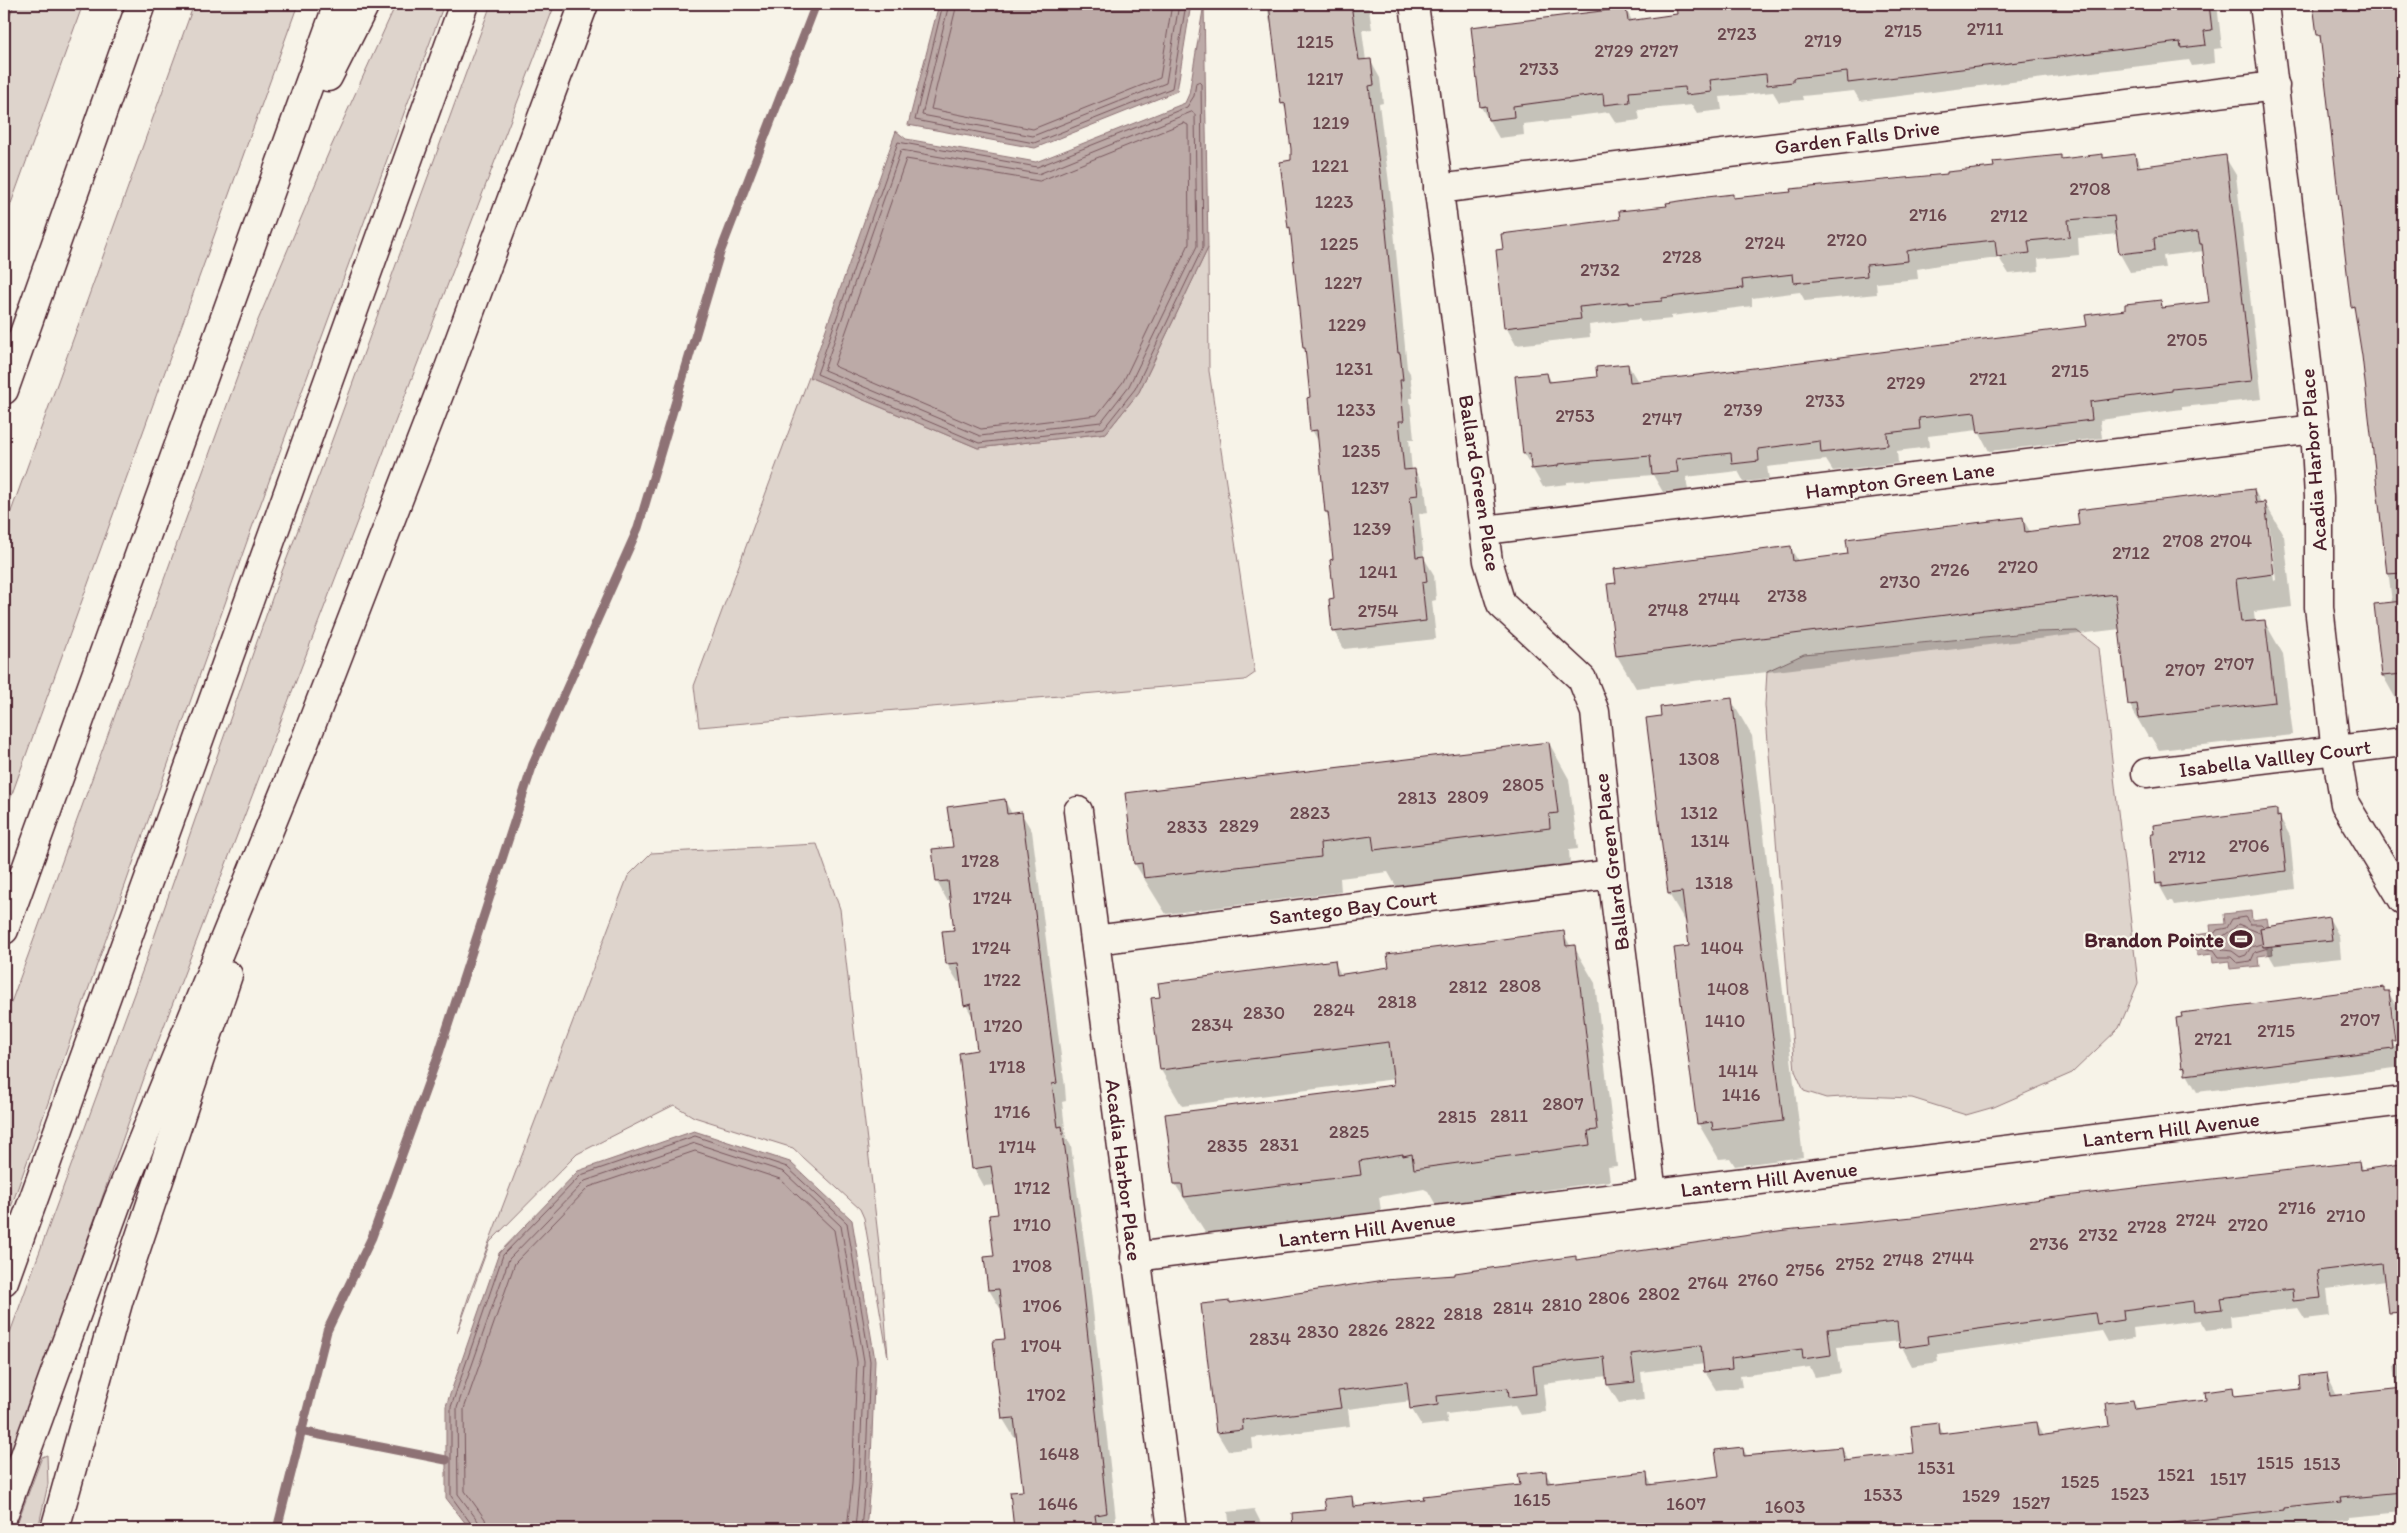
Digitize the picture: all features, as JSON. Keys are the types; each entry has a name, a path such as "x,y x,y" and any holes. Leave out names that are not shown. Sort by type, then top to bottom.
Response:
{"main road":[{"path":"4,390 141,4"},
{"path":"4,930 277,179 338,4"},
{"path":"277,179 365,4"},
{"path":"4,1281 464,4"},
{"path":"4,1513 118,1200 302,749 448,371 584,4"},
{"name":"Ballard Green Place","path":"1414,4 1488,561 1502,604 1582,679 1595,712 1612,874 1652,1193"},
{"name":"Acadia Harbor Place","path":"2264,4 2315,429 2319,497 2319,608 2344,804 2401,892"},
{"name":"Garden Falls Drive","path":"1438,189 2275,86"},
{"name":"Hampton Green Lane","path":"1485,530 2315,429"},
{"name":"Isabella Vallley Court","path":"2146,773 2403,742"},
{"path":"55,1529 119,1299 302,749"},
{"name":"Acadia Harbor Place","path":"1078,811 1135,1258 1172,1529"},
{"name":"Santego Bay Court","path":"1095,940 1612,874"},
{"name":"Lantern Hill Avenue","path":"1135,1258 2403,1100"}],"shaded area":[{"path":"14,4 83,4 4,223 4,31"},
{"path":"194,4 298,4 4,816 4,531"},
{"path":"396,4 444,4 250,533 4,1227 4,1022 256,325 331,147"},
{"path":"491,4 555,4 143,1081 4,1478 4,1349 143,969 276,587 324,462"},
{"path":"1208,248 1209,371 1255,673 1245,680 699,727 694,686 809,377 978,448 1106,433 1139,392"},
{"path":"2077,631 2099,648 2138,983 2119,1028 2072,1073 1994,1107 1966,1115 1912,1098 1860,1096 1826,1098 1804,1091 1795,1071 1765,705 1767,671 1804,654 2037,632"},
{"path":"817,844 840,909 880,1253 888,1357 864,1218 860,1209 793,1148 694,1117 674,1105 577,1154 490,1242 457,1333 469,1295 628,876 651,853"},
{"path":"47,1455 48,1484 38,1529 15,1529 42,1457"}],"water":[{"path":"939,4 1191,4 1177,91 1035,148 908,125"},
{"path":"1204,4 1208,248 1139,392 1106,433 978,448 809,377 896,131 906,139 1036,162 1185,103 1189,94"},
{"name":"Brandon Pointe","path":"2251,911 2252,920 2267,918 2273,954 2258,956 2259,966 2230,969 2229,961 2213,963 2212,954 2197,956 2194,935 2211,933 2210,925 2225,924 2224,914"},
{"path":"694,1131 790,1162 852,1220 875,1360 870,1485 866,1529 470,1529 446,1498 446,1406 499,1253 578,1171"}],"building":[{"path":"1269,4 1351,4 1359,60 1371,59 1374,85 1369,86 1381,180 1398,353 1400,353 1403,380 1400,380 1404,421 1399,421 1404,470 1415,469 1418,495 1410,496 1416,557 1424,556 1427,582 1422,583 1426,621 1332,632 1329,599 1334,598 1330,560 1333,559 1328,512 1325,512 1317,430 1310,431 1307,398 1310,397 1305,348 1303,348 1290,227 1288,228 1280,162 1291,160 1291,149 1285,103 1281,104"},
{"path":"1676,4 2209,4 2212,30 2204,31 2206,45 2181,48 2180,42 1848,83 1847,72 1793,78 1793,82 1767,85 1766,74 1710,80 1712,92 1686,95 1685,87 1629,92 1630,102 1604,105 1603,94 1513,106 1514,117 1488,120 1486,106 1480,107 1471,27 1626,8 1628,21 1677,14"},
{"path":"2313,4 2402,4 2403,34 2399,34 2403,74 2403,573 2387,574 2362,356 2354,306 2351,307 2320,35 2317,35"},
{"path":"2103,154 2103,158 2135,154 2137,167 2226,155 2252,381 2172,389 2172,391 2090,402 2092,420 1999,431 1978,433 1975,412 1919,418 1920,429 1887,433 1888,445 1821,453 1820,441 1758,449 1759,461 1732,464 1731,453 1676,459 1678,472 1652,474 1650,456 1558,464 1558,466 1531,469 1530,453 1523,454 1515,376 1547,373 1549,382 1597,377 1596,367 1628,364 1630,382 2087,326 2085,315 2125,310 2125,304 2161,300 2162,308 2209,302 2202,244 2200,244 2198,232 2154,238 2155,250 2119,254 2114,216 2068,220 2070,237 2028,241 2030,253 1997,257 1995,240 1928,247 1907,251 1908,261 1866,265 1867,276 1794,283 1793,274 1742,280 1743,288 1662,298 1662,301 1579,307 1581,319 1504,328 1496,250 1503,249 1501,234 1620,219 1619,211 1667,206 1666,203 1707,197 1733,194 1733,198 1791,192 1790,189 1947,174 1947,172 1994,167 1993,162 2061,155 2061,159"},
{"path":"2254,489 2256,503 2265,502 2274,574 2236,579 2241,622 2265,620 2275,702 2139,718 2137,704 2128,705 2115,594 1616,656 1607,584 1616,583 1614,569 1791,546 1793,561 1848,554 1846,539 2023,517 2025,532 2079,525 2077,510"},
{"path":"2403,601 2403,674 2382,676 2374,604"},
{"path":"1732,698 1783,1121 1713,1130 1712,1122 1697,1124 1674,948 1689,946 1682,892 1668,894 1646,718 1661,716 1660,707"},
{"path":"1549,742 1558,813 1549,814 1550,828 1374,850 1372,836 1320,843 1321,857 1144,878 1142,863 1134,864 1125,793"},
{"path":"1005,799 1007,814 1022,812 1057,1083 1052,1084 1058,1127 1062,1126 1078,1246 1107,1513 1095,1515 1097,1529 1014,1529 1010,1492 1023,1491 1014,1418 1002,1419 998,1386 993,1340 1005,1339 999,1289 988,1290 984,1257 994,1256 989,1215 998,1214 991,1166 972,1169 959,1053 977,1050 971,1004 964,1006 958,963 946,964 942,931 954,930 948,881 936,882 932,849 953,847 947,807"},
{"path":"2277,809 2277,817 2280,816 2286,871 2162,887 2162,883 2156,884 2151,834 2154,834 2153,825"},
{"path":"2329,917 2332,940 2263,947 2260,928"},
{"path":"1564,931 1566,946 1575,945 1584,1018 1597,1130 1588,1131 1590,1145 1414,1169 1412,1154 1403,1156 1403,1154 1359,1161 1361,1175 1184,1197 1182,1184 1174,1184 1165,1114 1394,1085 1389,1042 1160,1070 1151,998 1160,997 1158,983 1335,960 1337,975 1389,967 1387,954"},
{"path":"2384,987 2384,991 2389,991 2395,1041 2392,1041 2393,1049 2185,1075 2185,1067 2182,1068 2176,1018 2182,1017 2181,1013"},
{"path":"2359,1162 2360,1170 2401,1164 2403,1184 2403,1312 2388,1313 2382,1263 2317,1271 2321,1298 2293,1301 2292,1289 2220,1298 2222,1309 2194,1312 2193,1301 2123,1310 2124,1320 2097,1324 2095,1313 1927,1336 1928,1344 1900,1348 1897,1322 1828,1329 1831,1355 1803,1359 1802,1349 1731,1358 1732,1369 1704,1372 1701,1345 1631,1354 1635,1382 1607,1385 1604,1357 1576,1360 1533,1366 1536,1394 1509,1397 1508,1388 1437,1396 1438,1405 1410,1409 1407,1382 1338,1391 1341,1408 1242,1420 1243,1430 1216,1433 1201,1304 1230,1301 1230,1303 1385,1280 1455,1275 1455,1273 1576,1256 1576,1260 1785,1230 1913,1217 2048,1198"},
{"path":"2327,1373 2330,1396 2403,1388 2403,1492 2340,1498 2341,1502 2148,1526 2149,1529 1293,1529 1292,1513 1326,1510 1324,1499 1352,1496 1353,1507 1424,1499 1423,1496 1520,1485 1518,1474 1546,1471 1547,1483 1647,1472 1648,1485 1719,1476 1715,1450 1743,1447 1744,1456 1842,1447 1844,1461 1914,1453 1911,1426 1939,1423 1940,1434 2036,1422 2038,1436 2109,1426 2106,1403 2133,1400 2135,1409 2206,1400 2205,1391 2233,1387 2234,1396 2301,1389 2300,1376"}],"waterway":[{"path":"277,1529 327,1331 372,1237 439,1053 533,764 638,528 720,253 816,4"},
{"path":"300,1431 446,1460"}],"place":[{"name":"Brandon Pointe","path":"2241,939"}]}
